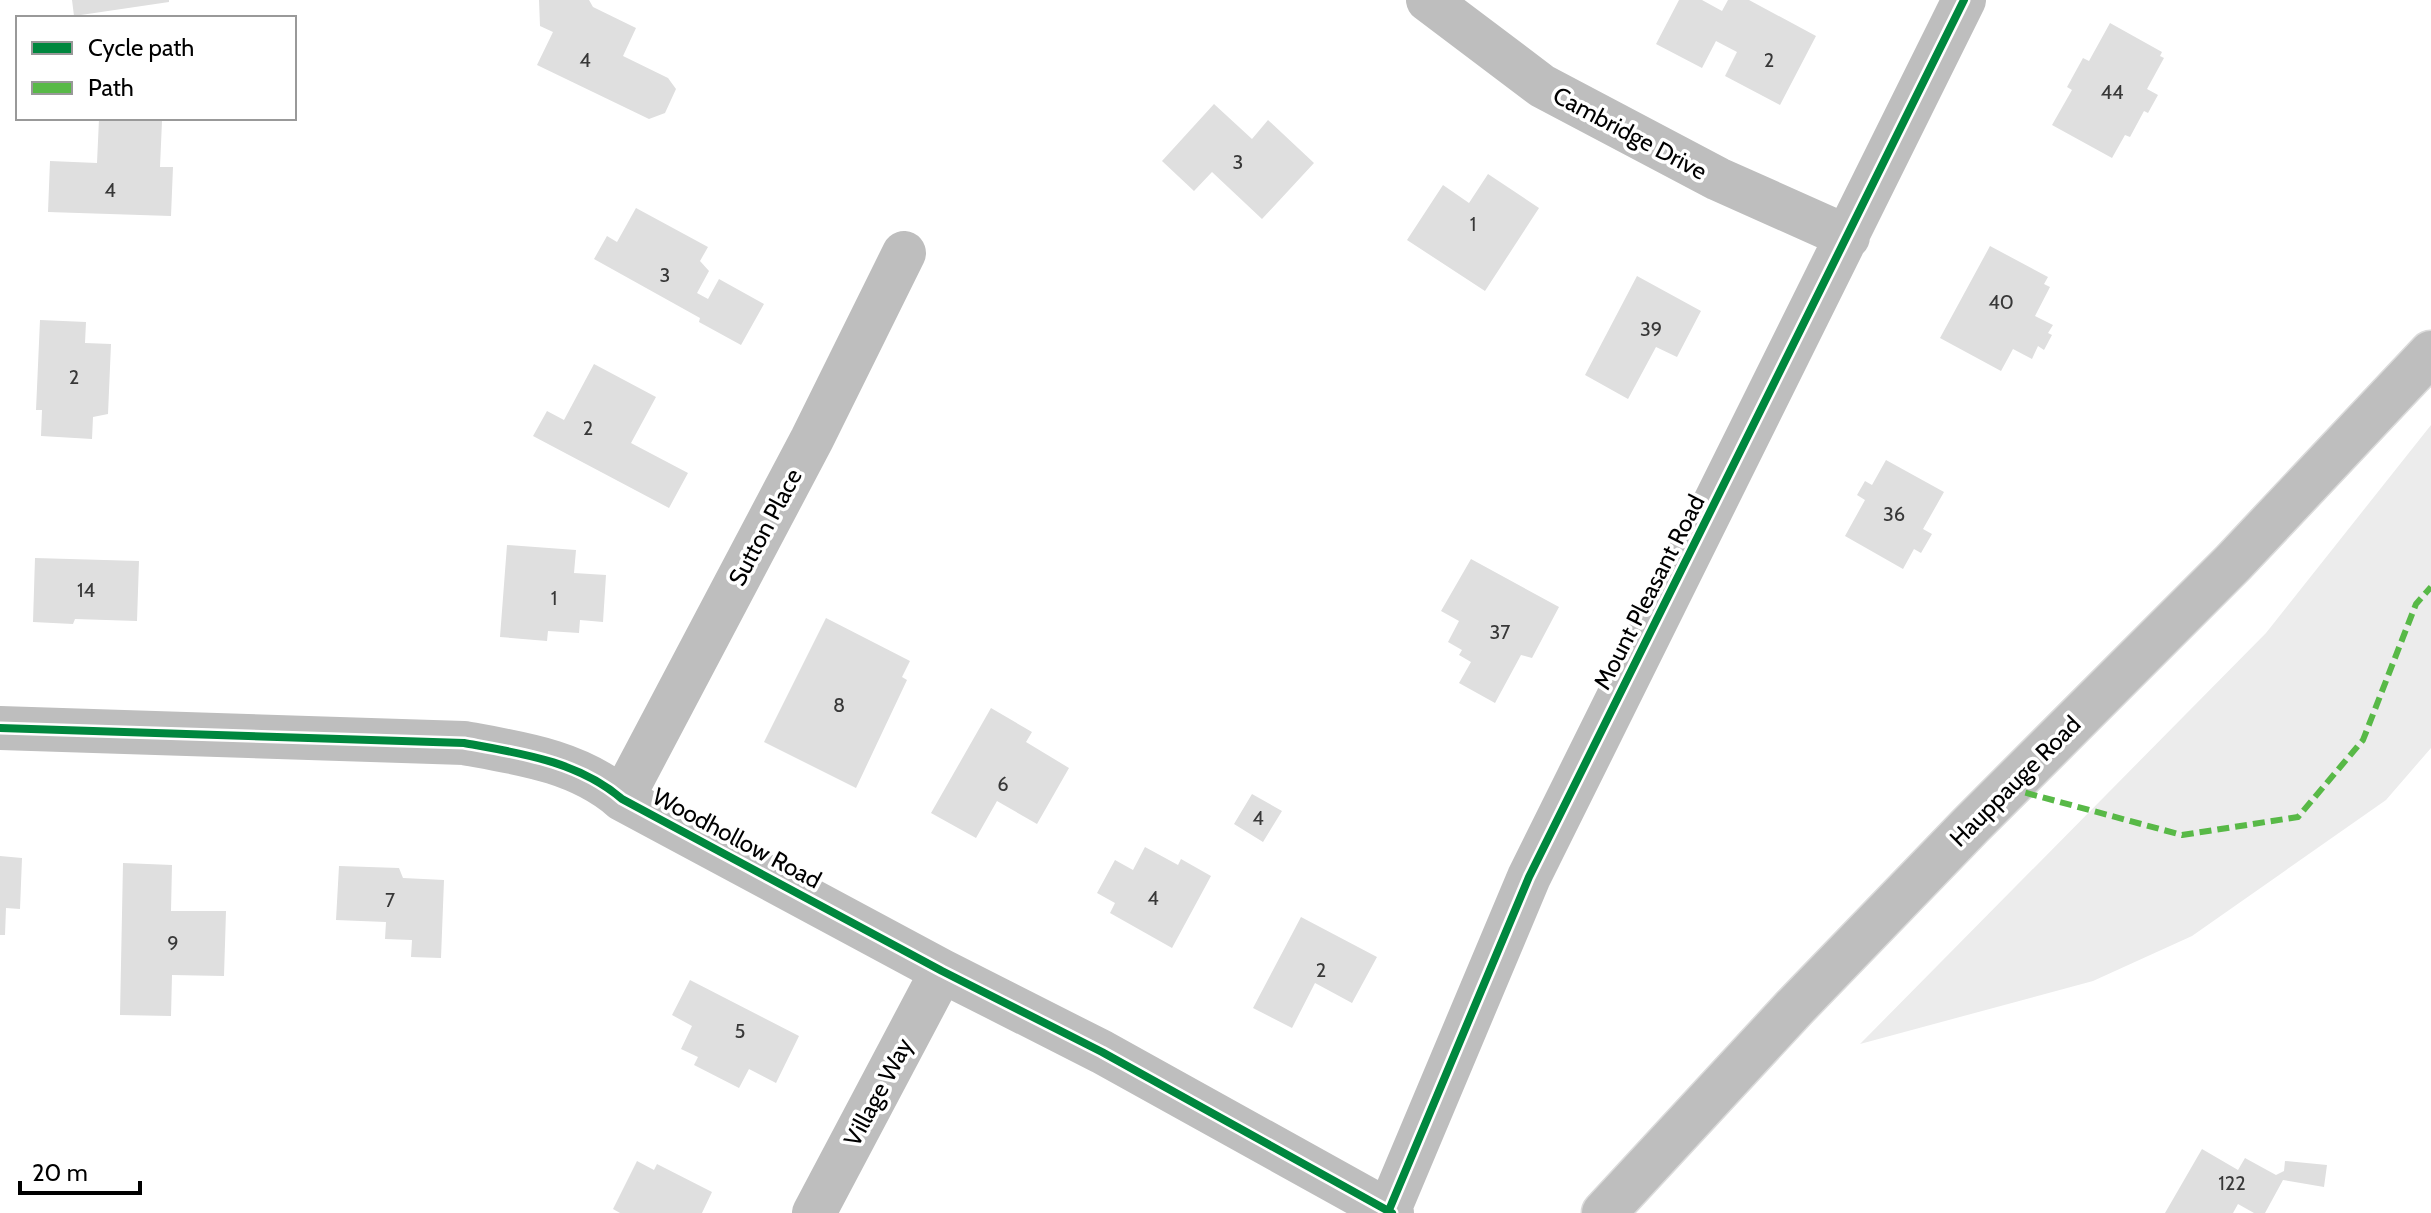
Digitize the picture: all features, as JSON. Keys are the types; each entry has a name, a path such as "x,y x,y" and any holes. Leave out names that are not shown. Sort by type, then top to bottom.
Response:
{"street":[{"name":"Cambridge Drive","path":"1428,0 1542,86 1718,179 1848,237"},
{"name":"Mount Pleasant Road","path":"1390,1212 1529,877 1964,0"},
{"name":"Sutton Place","path":"622,799 812,439 904,253"},
{"name":"Hauppauge Road","path":"1604,1213 1805,997 1971,825 2233,563 2431,353"},
{"name":"Woodhollow Road","path":"0,728 464,743 534,755 602,782 622,799 942,971 1102,1052 1390,1212"},
{"name":"Village Way","path":"814,1213 942,971"}],"shaded area":[{"path":"2431,425 2431,748 2386,800 2192,936 2093,981 1860,1044 2266,633"}],"building":[{"path":"72,0 169,0 169,2 74,16"},
{"path":"539,0 589,0 593,7 636,28 623,56 668,78 676,89 665,113 649,119 537,65 553,32 540,26"},
{"path":"1679,0 1702,0 1722,11 1728,0 1749,0 1816,36 1780,105 1725,76 1737,52 1716,41 1702,68 1656,44"},
{"path":"2110,23 2162,52 2160,56 2164,58 2147,89 2158,95 2148,113 2144,111 2130,137 2125,135 2112,158 2052,125 2072,90 2067,87 2083,58 2089,61"},
{"path":"1214,104 1252,139 1268,120 1314,163 1262,219 1212,172 1194,191 1162,161"},
{"path":"99,120 162,121 160,167 173,167 171,216 48,212 50,161 97,163"},
{"path":"1488,174 1539,208 1485,291 1407,240 1443,185 1469,203"},
{"path":"636,208 708,247 700,261 709,271 697,293 708,299 719,279 764,304 741,345 699,322 700,318 594,259 607,236 617,242"},
{"path":"1990,246 2048,277 2044,284 2050,287 2035,316 2053,325 2048,333 2052,335 2044,350 2038,346 2032,359 2013,349 2001,371 1940,338"},
{"path":"1637,276 1701,311 1677,357 1656,347 1628,399 1585,375"},
{"path":"40,320 86,322 85,343 111,344 108,414 93,417 92,439 41,436 42,410 36,410"},
{"path":"594,364 656,397 631,443 688,473 669,508 533,436 547,411 564,420"},
{"path":"1886,460 1944,492 1923,529 1932,534 1921,553 1914,549 1903,569 1845,536 1865,500 1857,495 1865,481 1872,485"},
{"path":"507,545 576,550 574,573 606,575 603,622 580,620 579,633 548,631 547,641 500,637"},
{"path":"35,558 139,561 137,621 75,619 73,624 33,622"},
{"path":"1471,559 1559,607 1532,658 1521,655 1495,703 1459,683 1471,662 1459,655 1462,650 1448,642 1459,621 1441,611"},
{"path":"826,618 910,661 902,677 907,680 856,788 764,742"},
{"path":"991,708 1032,732 1026,742 1069,768 1037,824 997,801 976,838 931,813"},
{"path":"1252,794 1282,811 1263,842 1234,824"},
{"path":"1145,847 1178,865 1181,859 1211,876 1172,948 1110,913 1115,903 1097,893 1115,860 1133,870"},
{"path":"0,856 22,858 20,909 6,908 5,935 0,935"},
{"path":"123,863 172,865 171,911 226,911 224,976 172,975 171,1016 120,1015"},
{"path":"339,866 399,868 403,878 444,880 441,958 411,957 412,940 385,939 386,922 336,920"},
{"path":"1301,917 1377,957 1352,1003 1315,983 1292,1028 1253,1008"},
{"path":"690,980 799,1036 776,1083 749,1069 739,1088 694,1065 698,1057 681,1049 692,1026 672,1015"},
{"path":"2202,1149 2238,1170 2245,1158 2276,1175 2284,1171 2285,1161 2327,1165 2324,1187 2283,1180 2265,1213 2254,1213 2238,1204 2233,1213 2165,1213"},
{"path":"637,1161 654,1170 657,1164 712,1192 702,1213 620,1213 613,1209"}],"marked path":[{"path":"2008,788 2182,835 2298,817 2363,740 2416,604 2431,587"}],"cycle path":[{"path":"1389,1210 1529,877 1964,0"},
{"path":"0,728 464,743 547,760 586,776 622,799 942,971 1102,1052 1392,1213"}]}
